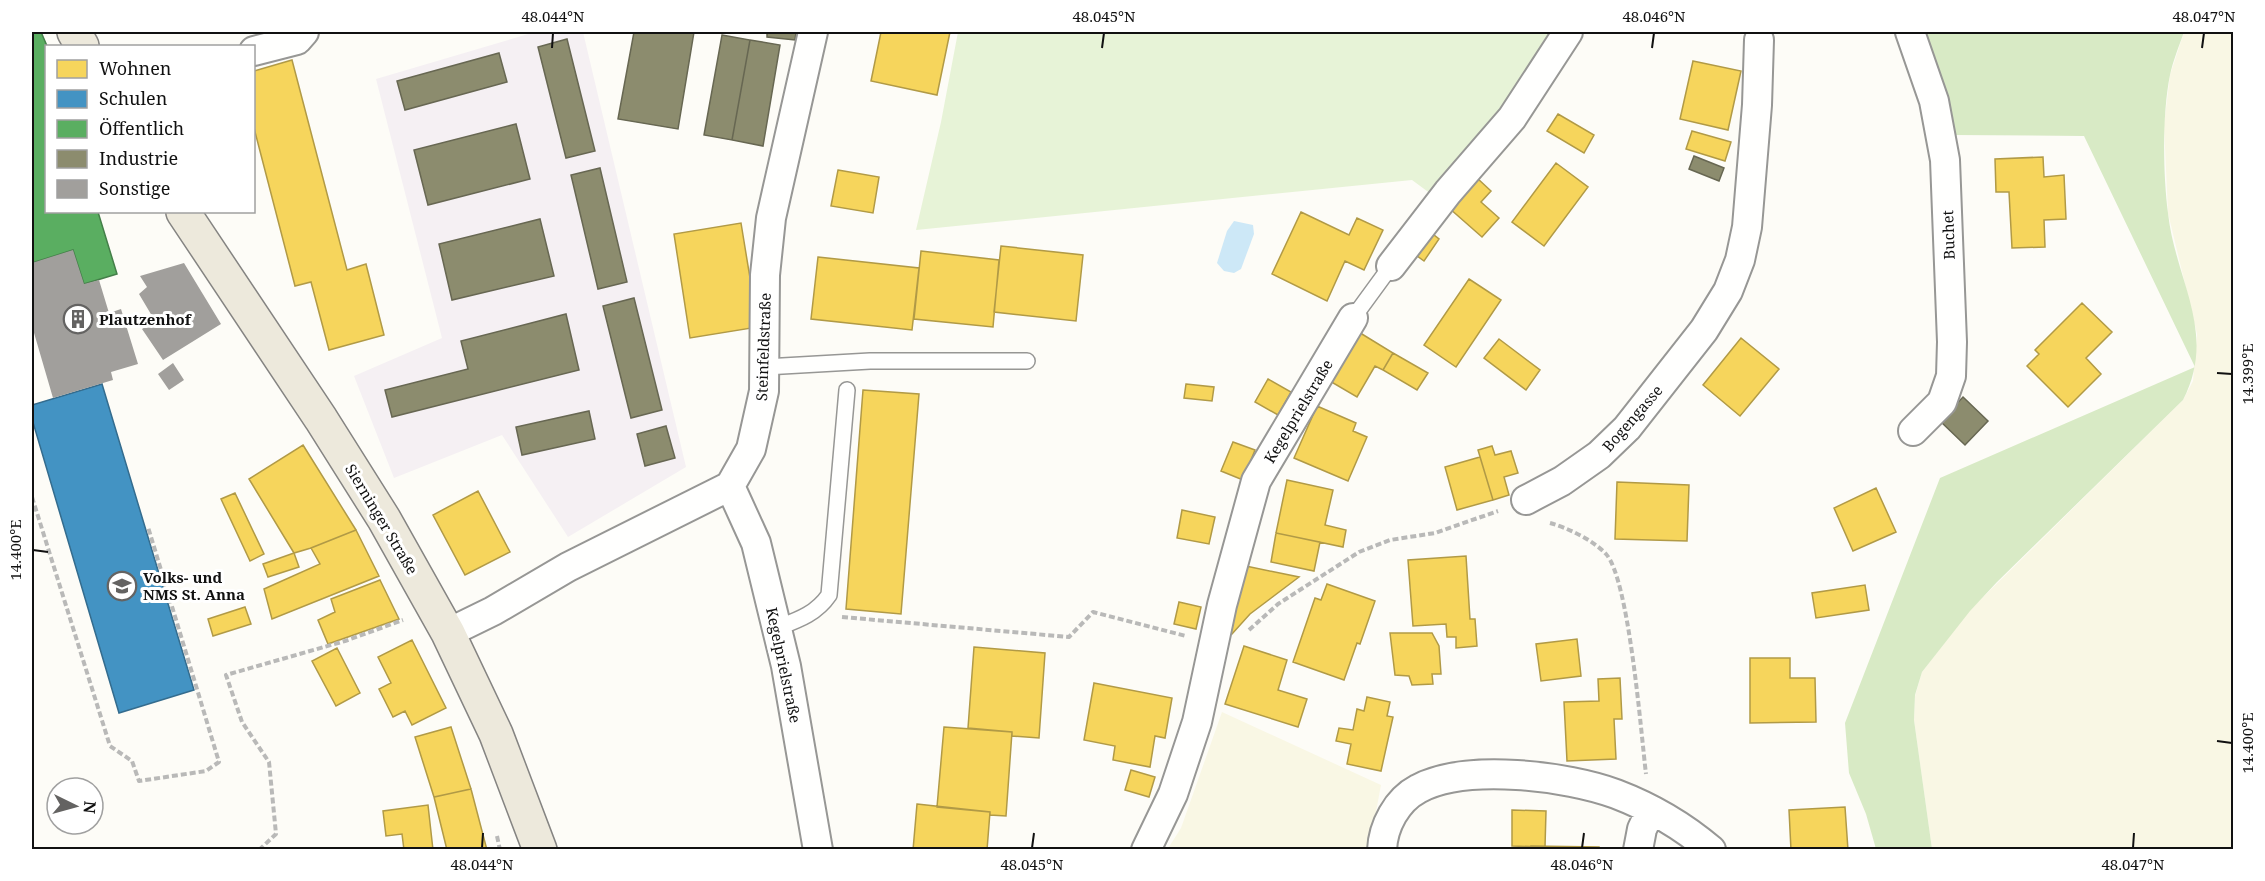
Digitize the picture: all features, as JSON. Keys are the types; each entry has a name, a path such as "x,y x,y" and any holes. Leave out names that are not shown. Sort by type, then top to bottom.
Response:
{"main road":[{"name":"Sierninger Straße","path":"184,213 321,419 384,519 448,633 496,734 540,849"}],"street":[{"path":"255,51 297,40 304,32"},
{"name":"Steinfeldstraße","path":"730,486 751,449 764,391 765,275 771,218 813,32"},
{"name":"Kegelprielstraße","path":"1391,266 1448,192 1512,118 1568,32"},
{"name":"Buchet","path":"1910,32 1934,101 1945,159 1952,342 1951,376 1942,402 1913,431"},
{"name":"Bogengasse","path":"1535,511 1562,481 1599,455 1627,428 1704,330 1728,291 1740,260 1747,227 1757,105 1756,34"},
{"name":"Kegelprielstraße","path":"1146,849 1173,794 1193,732 1256,481 1353,318"},
{"path":"448,633 494,611 568,567 730,486"},
{"name":"Kegelprielstraße","path":"730,486 756,543 777,628 786,666 818,849"},
{"path":"1382,849 1388,824 1406,797 1436,782 1490,774 1572,782 1615,794 1651,810 1694,835 1711,849"},
{"path":"1638,849 1642,829 1651,810"}],"lane":[{"name":"Kegelprielstraße","path":"1353,318 1391,266"},
{"path":"765,367 870,361 1027,362"},
{"path":"777,628 810,615 822,605 829,595 847,390"}],"path":[{"path":"32,497 110,746 132,761 139,781 206,771 219,762 148,527"},
{"path":"1214,643 1228,643 1241,637 1278,604 1359,552 1390,540 1435,533 1535,511 1555,525 1591,542 1607,555 1618,577 1629,637 1651,810"},
{"path":"848,618 1069,637 1093,612 1176,633"},
{"path":"259,849 276,834 269,762 242,722 226,675 345,641 409,618"}],"shaded area":[{"path":"535,32 583,32 686,467 568,537 502,435 394,478 354,376 442,338 376,79"},
{"path":"2184,32 2233,32 2233,849 1932,849 1914,720 1915,696 1922,672 1969,611 2183,400 2193,381 2197,334 2168,213 2164,125 2170,75"},
{"path":"1222,712 1381,785 1369,849 1167,850 1181,828"}],"green space":[{"path":"958,32 1558,32 1496,119 1431,194 1412,180 916,230 941,122"},
{"path":"1921,32 2184,32 2167,91 2164,162 2172,237 2195,329 2194,365 2084,136 1952,135"},
{"path":"2194,367 2183,400 1997,582 1970,611 1922,672 1915,695 1914,720 1932,849 1876,849 1866,814 1849,773 1845,723 1940,478"}],"water":[{"path":"1234,221 1253,225 1254,234 1241,269 1234,273 1224,271 1217,263 1227,231"}],"building: Wohnen":[{"path":"881,32 950,32 937,95 871,81"},
{"path":"292,60 347,270 366,264 384,335 329,350 311,282 295,286 255,132 255,71"},
{"path":"1693,61 1741,71 1728,130 1680,119"},
{"path":"1558,114 1594,135 1584,153 1547,131"},
{"path":"1692,131 1731,142 1725,161 1686,149"},
{"path":"2043,157 2044,177 2064,175 2066,219 2044,220 2045,247 2012,248 2009,192 1996,192 1995,159"},
{"path":"1556,163 1588,187 1544,246 1512,222"},
{"path":"838,170 879,177 873,213 831,206"},
{"path":"1477,178 1491,191 1481,202 1499,218 1482,237 1449,208"},
{"path":"1301,212 1349,235 1357,218 1383,230 1364,270 1345,261 1327,301 1272,274"},
{"path":"741,223 758,327 690,338 674,234"},
{"path":"1429,231 1439,239 1424,261 1413,253"},
{"path":"1001,246 1083,255 1076,321 994,312"},
{"path":"921,251 999,260 993,327 914,319"},
{"path":"818,257 919,268 912,330 811,319"},
{"path":"1469,279 1501,300 1456,367 1424,345"},
{"path":"2082,303 2112,332 2086,358 2101,374 2068,407 2027,366 2039,354 2035,350"},
{"path":"1357,331 1393,353 1383,370 1375,366 1357,397 1328,380"},
{"path":"1741,338 1779,369 1740,416 1703,385"},
{"path":"1499,339 1540,370 1526,390 1484,358"},
{"path":"1393,353 1428,373 1417,390 1383,370"},
{"path":"1268,379 1291,392 1278,415 1255,402"},
{"path":"1186,384 1214,387 1212,401 1184,398"},
{"path":"863,390 919,394 901,614 846,609"},
{"path":"1317,406 1356,423 1353,431 1367,437 1348,481 1294,458"},
{"path":"1233,442 1255,450 1243,480 1221,471"},
{"path":"303,445 356,530 294,553 249,479"},
{"path":"1492,446 1495,455 1511,451 1518,473 1504,477 1509,495 1493,500 1478,450"},
{"path":"1480,457 1493,500 1457,510 1445,467"},
{"path":"1287,480 1333,490 1325,525 1346,530 1343,547 1276,533"},
{"path":"1617,482 1689,485 1687,541 1615,539"},
{"path":"1876,488 1896,532 1853,551 1834,508"},
{"path":"478,491 510,552 465,575 433,515"},
{"path":"235,493 264,554 250,561 221,499"},
{"path":"1182,510 1215,517 1209,544 1177,538"},
{"path":"356,530 379,576 272,619 264,589 320,564 311,548"},
{"path":"1276,533 1320,542 1314,571 1271,562"},
{"path":"294,553 299,567 268,577 263,564"},
{"path":"1466,556 1470,619 1475,619 1477,646 1456,648 1456,637 1447,637 1446,624 1413,626 1408,560"},
{"path":"1241,565 1299,577 1250,614 1232,634 1222,633"},
{"path":"380,580 399,619 328,644 318,620 335,612 331,599"},
{"path":"1327,584 1375,601 1344,680 1293,662 1315,598 1321,600"},
{"path":"1865,585 1869,610 1816,618 1812,593"},
{"path":"1179,602 1201,607 1196,629 1174,624"},
{"path":"245,607 251,624 213,636 208,619"},
{"path":"1390,633 1432,633 1439,646 1441,674 1432,674 1433,684 1412,685 1409,676 1395,675"},
{"path":"1577,639 1581,676 1541,681 1536,644"},
{"path":"412,640 446,708 412,725 405,711 393,717 379,689 391,683 378,657"},
{"path":"1244,646 1287,660 1278,690 1307,699 1298,727 1225,704"},
{"path":"974,647 1045,653 1039,738 1012,736 1012,732 968,728"},
{"path":"337,648 360,693 336,706 312,661"},
{"path":"1750,658 1790,658 1790,678 1815,678 1816,722 1750,723"},
{"path":"1620,678 1622,719 1614,719 1616,759 1567,761 1564,702 1599,701 1598,679"},
{"path":"1094,683 1172,698 1165,738 1155,736 1150,767 1113,760 1115,746 1084,740"},
{"path":"1367,697 1390,702 1387,716 1393,717 1381,771 1347,764 1351,744 1336,741 1339,728 1353,730 1357,709 1364,711"},
{"path":"451,727 471,789 434,797 415,737"},
{"path":"944,727 1012,732 1006,816 990,815 990,812 937,807"},
{"path":"1131,770 1155,777 1149,797 1125,790"},
{"path":"471,789 487,850 447,850 434,797"},
{"path":"917,804 990,812 987,850 913,850"},
{"path":"428,805 433,850 404,850 402,834 386,836 383,811"},
{"path":"1845,807 1848,850 1791,850 1789,810"},
{"path":"1512,810 1546,811 1545,847 1512,846"},
{"path":"1531,846 1599,847 1599,850 1531,850"}],"building: Schulen":[{"name":"Volks- und NMS St. Anna","path":"102,384 194,690 119,713 32,419 32,405"}],"building: Öffentlich":[{"path":"32,32 41,32 47,45 45,213 98,213 117,274 84,284 73,250 32,263"}],"building: Industrie":[{"path":"634,32 694,32 678,129 618,119"},
{"path":"767,32 796,32 795,40 767,37"},
{"path":"722,35 750,40 732,140 704,135"},
{"path":"567,39 595,151 566,158 538,47"},
{"path":"750,40 780,45 763,146 732,140"},
{"path":"499,53 507,82 405,110 397,81"},
{"path":"516,124 530,179 428,205 414,150"},
{"path":"1694,156 1724,168 1719,181 1689,169"},
{"path":"600,168 627,282 598,289 571,175"},
{"path":"540,219 554,276 452,300 439,244"},
{"path":"634,298 662,410 631,418 603,306"},
{"path":"566,314 579,370 392,417 385,390 468,369 461,341"},
{"path":"1963,397 1988,421 1965,445 1940,421"},
{"path":"589,411 595,439 522,455 516,427"},
{"path":"666,426 675,458 645,466 637,434"}],"building: Sonstige":[{"name":"Plautzenhof","path":"73,250 84,284 99,280 109,313 121,309 138,364 111,372 113,380 53,398 32,326 32,263"},
{"path":"184,263 221,324 163,360 142,329 155,321 139,294 147,287 140,276"},
{"path":"173,363 184,380 169,390 158,374"}],"place":[{"name":"Plautzenhof","path":"78,319"},
{"name":"Volks- und NMS St. Anna","path":"122,586"}]}
